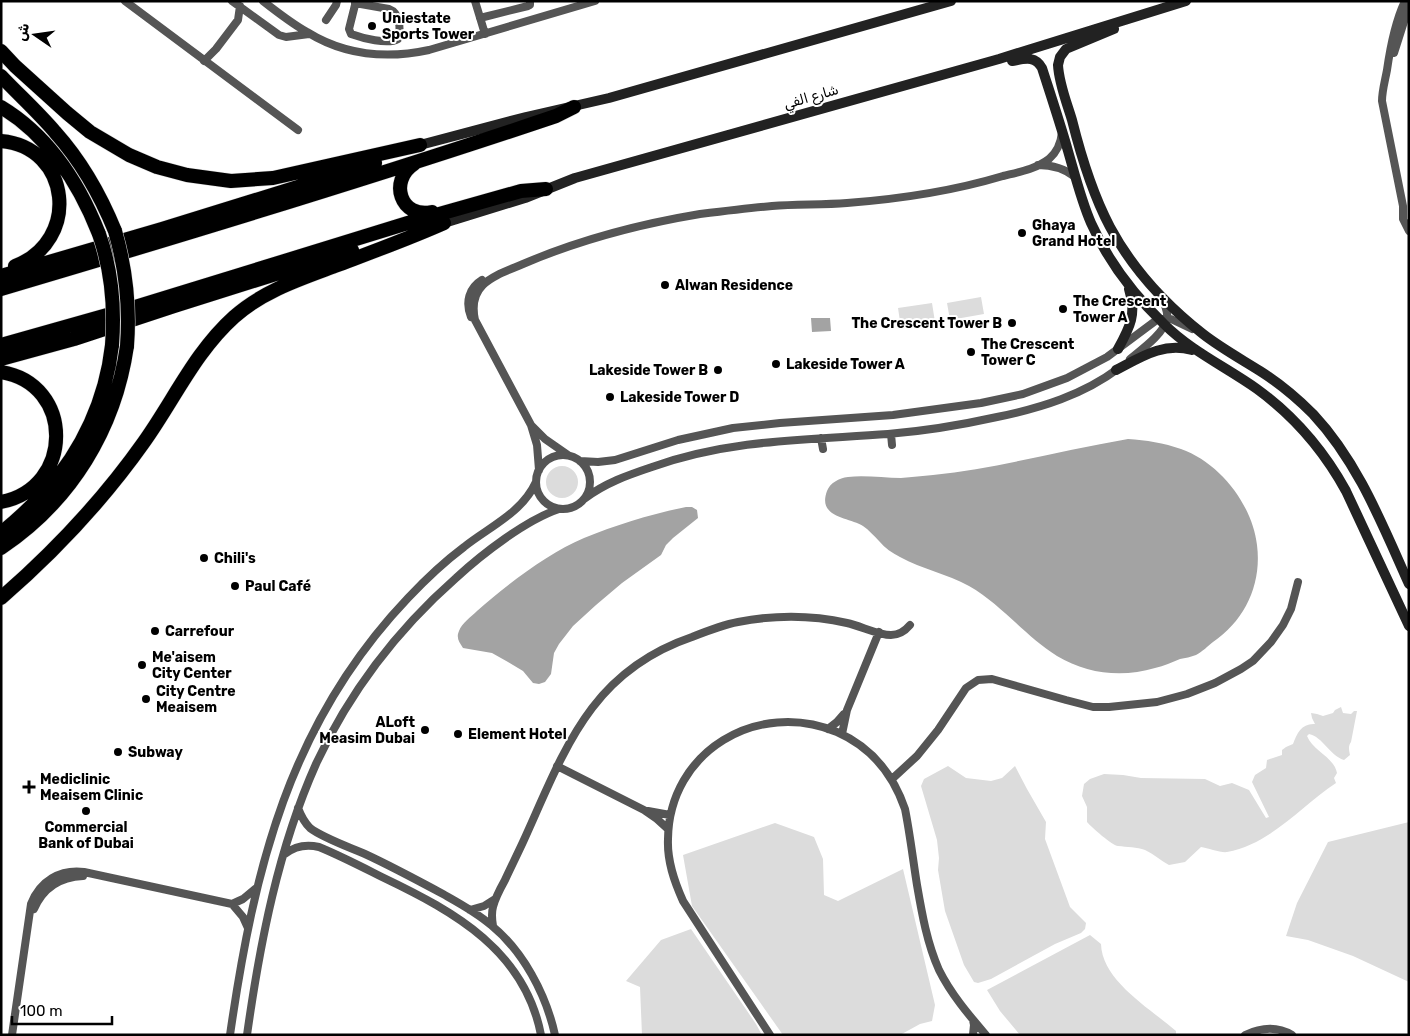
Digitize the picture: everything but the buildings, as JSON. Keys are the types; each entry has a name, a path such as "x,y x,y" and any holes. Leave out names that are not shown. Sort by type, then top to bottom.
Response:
{"highway":[{"path":"1,51 67,113 97,136 143,161 187,175 230,180 272,178 420,145"},
{"path":"1,76 55,131 76,157 98,192 115,231 122,256 129,314 127,346 118,391 108,420 94,448 67,487 46,510 1,548"},
{"path":"1,276 164,235 416,162 556,116 574,106"},
{"path":"1,107 27,126 49,148 85,200 107,260 112,291 114,323 108,369 101,397 90,425 75,452 46,491 1,534"},
{"path":"1,141 21,146 40,158 54,177 60,200 57,223 46,244 29,260 1,269"},
{"path":"1,289 382,161 420,145"},
{"path":"416,162 406,170 400,182 401,195 408,206 424,213 460,208"},
{"path":"1,359 83,336 172,301 411,222 526,190 546,188"},
{"path":"1,345 172,301 444,223"},
{"path":"1,598 60,543 112,484 158,422 203,351 235,317 259,299 290,283 444,223"},
{"path":"1,372 21,378 40,392 52,412 57,435 53,459 42,479 24,494 1,502"}],"street":[{"path":"232,1 279,35 309,34"},
{"path":"326,20 337,1"},
{"path":"475,1 484,34"},
{"path":"420,145 526,117 609,98 951,1"},
{"name":"شارع الفي","path":"444,223 525,198 575,178 999,59 1186,1"},
{"path":"1405,1 1390,49 1382,101 1409,216"},
{"path":"266,2 309,34 329,44 348,50 390,55 429,50 591,2"},
{"path":"355,2 389,8 396,12 399,37 396,41 390,42 360,37 350,32 355,2"},
{"path":"132,3 206,63 298,130"},
{"path":"480,18 525,3"},
{"path":"206,63 238,20 240,6"},
{"path":"1387,71 1398,44 1409,6"},
{"path":"238,20 253,16"},
{"path":"1134,16 1117,27 1066,49 1062,52 1058,61 1058,70 1082,156 1096,196 1118,241 1129,258 1160,295 1205,336"},
{"path":"390,42 390,55"},
{"path":"999,59 1011,61 1029,58 1040,64 1085,208 1098,237 1125,282 1131,297 1133,306 1132,321 1118,349"},
{"path":"230,1035 239,972 257,887 277,818 301,756 323,712 349,671 378,631 415,591 463,548 522,504 536,482 539,470 537,445 531,425 479,327 470,315 468,299 475,285 481,280 579,244 627,230 676,219 747,208 846,203 923,194 988,181 1038,165 1048,159 1056,150 1062,132"},
{"path":"1038,165 1058,167 1075,177"},
{"path":"1406,208 1403,219 1409,231"},
{"path":"1125,282 1195,350 1258,390 1300,427 1317,447 1346,491 1409,626"},
{"path":"1116,370 1153,339 1163,321 1166,308 1160,295"},
{"path":"531,425 545,439 568,456 580,461 598,462 615,460 678,440 733,428 893,415 981,403 1039,389 1067,378 1083,371 1163,321 1175,320 1205,336 1280,385 1326,428 1375,499 1403,560 1409,584"},
{"path":"536,482 540,497 545,503 560,510 566,510 573,508 601,487 619,478 700,452 781,441 891,434 977,422 1048,404 1076,393 1149,352 1163,348 1179,347 1195,350"},
{"path":"892,406 893,415"},
{"path":"802,412 803,422"},
{"path":"891,434 892,445"},
{"path":"821,438 823,450"},
{"path":"539,470 548,459 561,455 568,456"},
{"path":"580,461 586,467 590,483 584,499"},
{"path":"248,1035 258,966 273,894 284,854 298,808 317,764 342,716 371,670 404,628 442,590 475,561 536,519 560,510"},
{"path":"892,778 922,750 947,718 966,688 978,680 992,679 1066,700 1093,706 1109,707 1141,705 1172,698 1222,680 1253,661 1271,642 1291,609 1298,582"},
{"path":"493,926 492,912 495,899 519,851 564,750 593,706 616,680 644,659 678,641 718,626 773,617 800,617 837,621 894,635 903,632 910,625"},
{"path":"842,734 847,710 879,632"},
{"path":"828,728 837,722 847,710"},
{"path":"770,1035 683,901 676,886 669,861 668,829 670,815 678,792 692,768 707,752 725,738 753,726 782,721 806,723 828,728 842,734 864,748 882,765 892,778 900,793 905,809 930,947 954,996 986,1035"},
{"path":"557,766 644,810 668,829"},
{"path":"298,808 305,822 317,832 400,871 470,910 493,926 515,951 534,981 548,1010 555,1035"},
{"path":"644,810 670,815"},
{"path":"284,854 304,845 319,847 424,898 474,929 498,951 518,976 535,1011 541,1035"},
{"path":"12,1035 33,899 42,886 51,878 61,873 84,872 232,904 240,912 248,928"},
{"path":"232,904 248,896 257,887"},
{"path":"470,910 484,906 495,899"},
{"path":"973,1020 973,1035"},
{"path":"1245,1035 1267,1028 1278,1029 1292,1035"}],"shaded area":[{"path":"981,297 984,314 950,320 947,303"},
{"path":"932,303 935,322 901,328 898,308"},
{"path":"811,318 830,318 831,331 812,332"},
{"path":"1128,439 1155,442 1181,449 1209,464 1221,475 1241,500 1248,515 1254,530 1258,559 1257,574 1249,600 1234,623 1224,633 1196,655 1143,671 1130,673 1105,672 1080,667 1068,662 1045,648 992,602 969,586 897,555 886,548 863,526 830,512 826,507 825,500 828,488 835,481 845,478 861,476 901,478 958,472"},
{"path":"562,466 568,467 573,471 577,476 577,488 573,493 568,497 562,498 556,497 551,493 547,488 546,482 547,476 551,471 556,467"},
{"path":"692,507 697,510 698,518 666,545 661,555 622,583 573,626 554,653 551,674 545,682 533,683 523,671 492,653 463,648 460,644 458,633 467,620 514,581 556,552 570,544 609,529 647,516"},
{"path":"1341,707 1343,713 1351,714 1357,711 1349,747 1350,755 1344,760 1339,758 1314,736 1309,734 1307,736 1314,746 1335,767 1337,773 1334,778 1336,783 1272,833 1243,848 1221,852 1201,847 1185,862 1169,865 1145,850 1115,845 1087,822 1087,807 1082,796 1084,784 1090,779 1104,774 1141,778 1205,779 1220,786 1232,783 1249,790 1266,818 1269,817 1252,782 1255,775 1266,768 1267,760 1282,755 1282,750 1293,744 1303,727 1315,724 1311,713 1323,716 1333,713"},
{"path":"948,766 966,778 991,781 1002,778 1015,766 1046,822 1045,839 1070,907 1086,923 1085,929 1081,933 1055,944 991,979 978,983 974,982 964,965 945,911 938,870 937,840 921,786 924,779"},
{"path":"1409,822 1409,982 1353,956 1308,940 1286,936 1297,903 1328,842"},
{"path":"775,823 814,837 823,859 824,895 838,901 903,869 935,1005 932,1021 920,1024 900,1035 783,1035 692,906 683,855"},
{"path":"691,929 762,1035 642,1035 640,987 626,981 661,940"},
{"path":"1090,935 1101,944 1103,957 1119,982 1142,1004 1176,1031 1176,1035 1020,1035 1000,1011 987,990"}],"place":[{"name":"Uniestate Sports Tower","path":"372,26"},
{"name":"Ghaya Grand Hotel","path":"1022,233"},
{"name":"Alwan Residence","path":"665,285"},
{"name":"The Crescent Tower A","path":"1063,309"},
{"name":"The Crescent Tower B","path":"1012,323"},
{"name":"The Crescent Tower C","path":"971,352"},
{"name":"Lakeside Tower A","path":"776,364"},
{"name":"Lakeside Tower B","path":"718,370"},
{"name":"Lakeside Tower D","path":"610,397"},
{"name":"Chili's","path":"204,558"},
{"name":"Paul Café","path":"235,586"},
{"name":"Carrefour","path":"155,631"},
{"name":"Me'aisem City Center","path":"142,665"},
{"name":"City Centre Meaisem","path":"146,699"},
{"name":"ALoft Measim Dubai","path":"425,730"},
{"name":"Element Hotel","path":"458,734"},
{"name":"Subway","path":"118,752"},
{"name":"Mediclinic Meaisem Clinic","path":"29,787"},
{"name":"Commercial Bank of Dubai","path":"86,811"}]}
